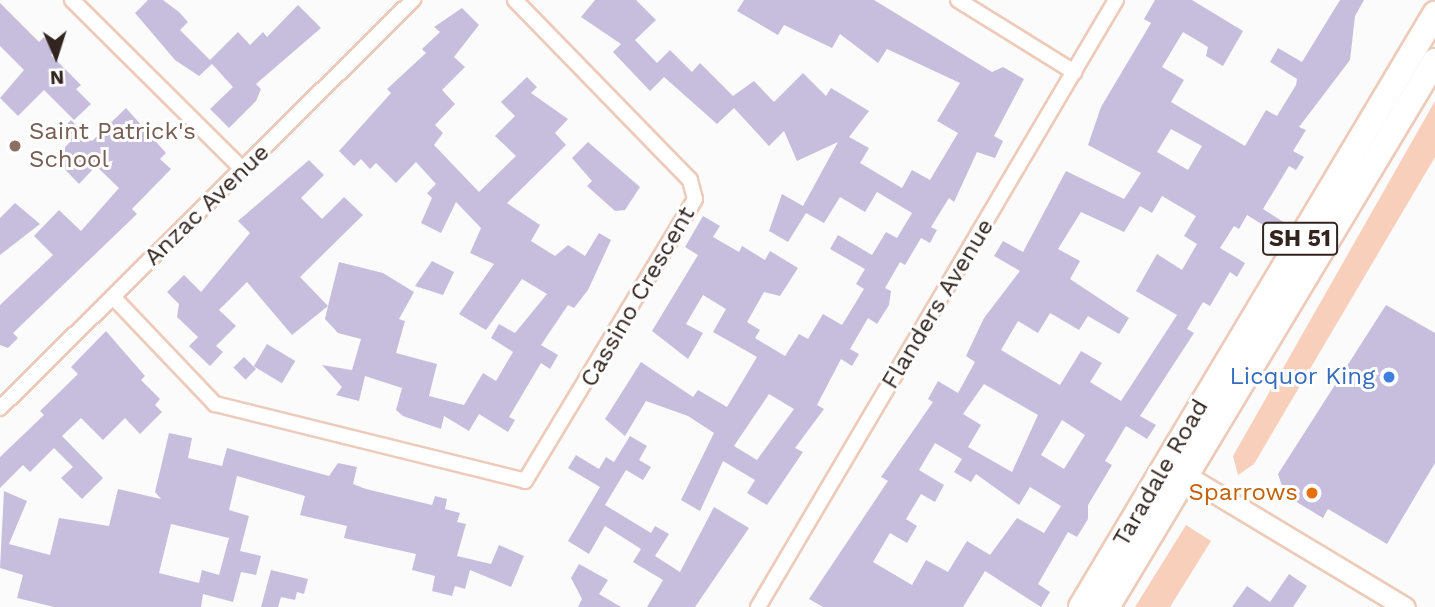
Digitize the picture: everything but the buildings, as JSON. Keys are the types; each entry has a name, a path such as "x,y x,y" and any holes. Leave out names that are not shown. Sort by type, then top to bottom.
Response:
{"highway":[{"name":"Taradale Road","path":"1107,607 1176,469 1435,14"},
{"name":"Taradale Road","path":"1081,607 1176,469 1435,61"}],"main road":[{"path":"1176,469 1405,607"}],"street":[{"path":"72,0 243,170"},
{"name":"Anzac Avenue","path":"0,408 413,0"},
{"name":"Cassino Crescent","path":"113,297 215,404 528,487 695,199 690,180 515,0"},
{"path":"957,0 1074,72"},
{"name":"Flanders Avenue","path":"758,607 1116,0"}],"shaded area":[{"path":"1435,101 1435,157 1254,464 1238,475 1233,456"},
{"path":"1186,525 1211,541 1170,607 1135,607"}],"place":[{"name":"Saint Patrick's School","path":"15,146"},
{"name":"Licquor King","path":"1389,377"},
{"name":"Sparrows","path":"1312,493"}]}
